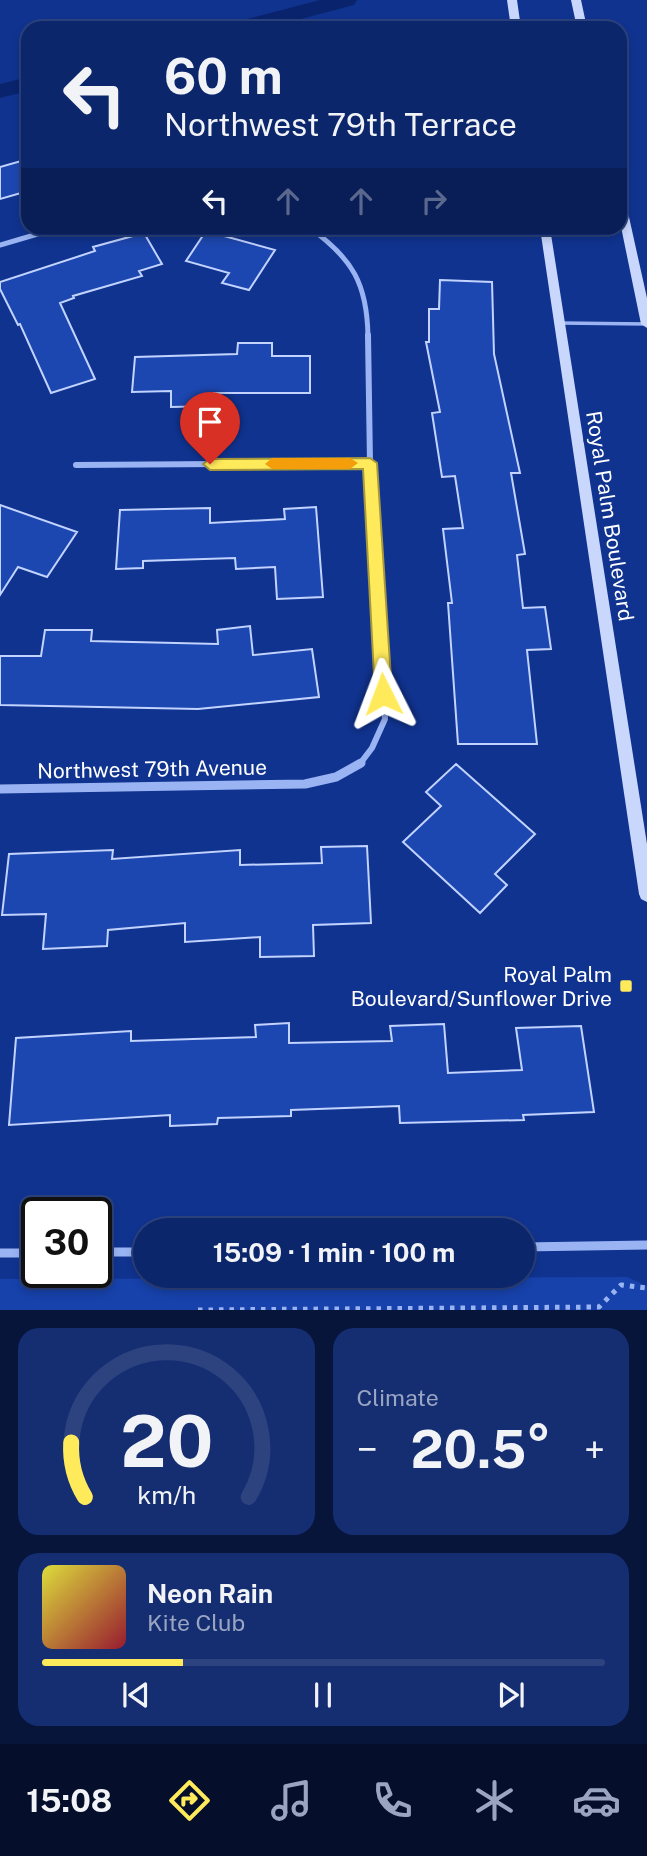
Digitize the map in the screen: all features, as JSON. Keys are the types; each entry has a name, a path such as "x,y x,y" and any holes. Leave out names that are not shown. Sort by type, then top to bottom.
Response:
{"main road":[{"path":"512,0 515,21"},
{"path":"576,0 580,21"},
{"path":"627,231 647,324"},
{"name":"Royal Palm Boulevard","path":"546,235 647,894"}],"street":[{"path":"0,245 34,235"},
{"name":"Northwest 79th Avenue","path":"0,789 305,784 337,778 361,764 377,745 385,719 370,463 367,304 355,272 334,245 320,235"},
{"path":"76,465 370,463"},
{"path":"535,1247 647,1245"},
{"path":"112,1252 133,1252"},
{"path":"0,1253 21,1253"}],"lane":[{"path":"559,323 647,324"}],"path":[{"path":"198,1310 599,1307 621,1285 647,1288"}],"shaded area":[{"path":"535,1277 627,1277 647,1286 647,1310 0,1310 0,1279 21,1279 21,1288 112,1288 112,1279 133,1279 133,1288 535,1288"}],"building":[{"path":"21,161 21,193 0,199 0,167"},
{"path":"145,235 162,264 139,271 142,276 73,296 74,298 60,303 95,379 51,393 20,324 18,325 0,289 0,282 95,251 93,247"},
{"path":"203,235 221,235 275,250 249,290 222,283 229,273 186,261"},
{"path":"440,280 492,282 494,354 520,473 511,473 525,554 517,555 523,608 545,607 551,649 527,650 537,744 458,744 448,603 452,603 443,529 463,528 455,476 442,477 432,413 440,412 426,342 429,342 429,309 439,309"},
{"path":"238,343 272,343 272,356 310,356 310,393 214,393 214,406 171,407 171,391 132,392 135,357 237,354"},
{"path":"0,505 77,532 47,577 18,567 0,595"},
{"path":"316,507 323,597 277,599 275,567 236,569 235,558 143,561 143,568 116,569 120,510 210,508 210,523 285,519 284,509"},
{"path":"250,626 253,655 312,649 319,697 198,709 0,705 0,656 41,656 45,630 92,630 91,641 218,644 217,630"},
{"path":"456,764 535,834 495,874 507,885 480,913 403,842 441,806 426,792"},
{"path":"367,846 371,923 313,925 314,956 260,957 260,937 185,942 185,923 108,930 107,946 43,949 46,914 2,915 9,854 113,850 112,859 240,850 240,865 322,863 321,847"},
{"path":"289,1023 289,1043 392,1041 390,1026 444,1024 448,1073 522,1070 516,1028 581,1026 594,1112 523,1115 524,1120 400,1123 399,1106 291,1110 291,1116 218,1118 217,1124 170,1126 170,1115 9,1125 16,1038 131,1031 131,1041 256,1037 255,1025"}],"waterway":[{"path":"266,21 346,0"},
{"path":"0,91 21,86"}],"slow traffic":[{"path":"272,464 350,463"}],"place":[{"name":"Royal Palm Boulevard/Sunflower Drive","path":"626,986"}],"route":[{"path":"210,464 370,463 383,694"}]}
